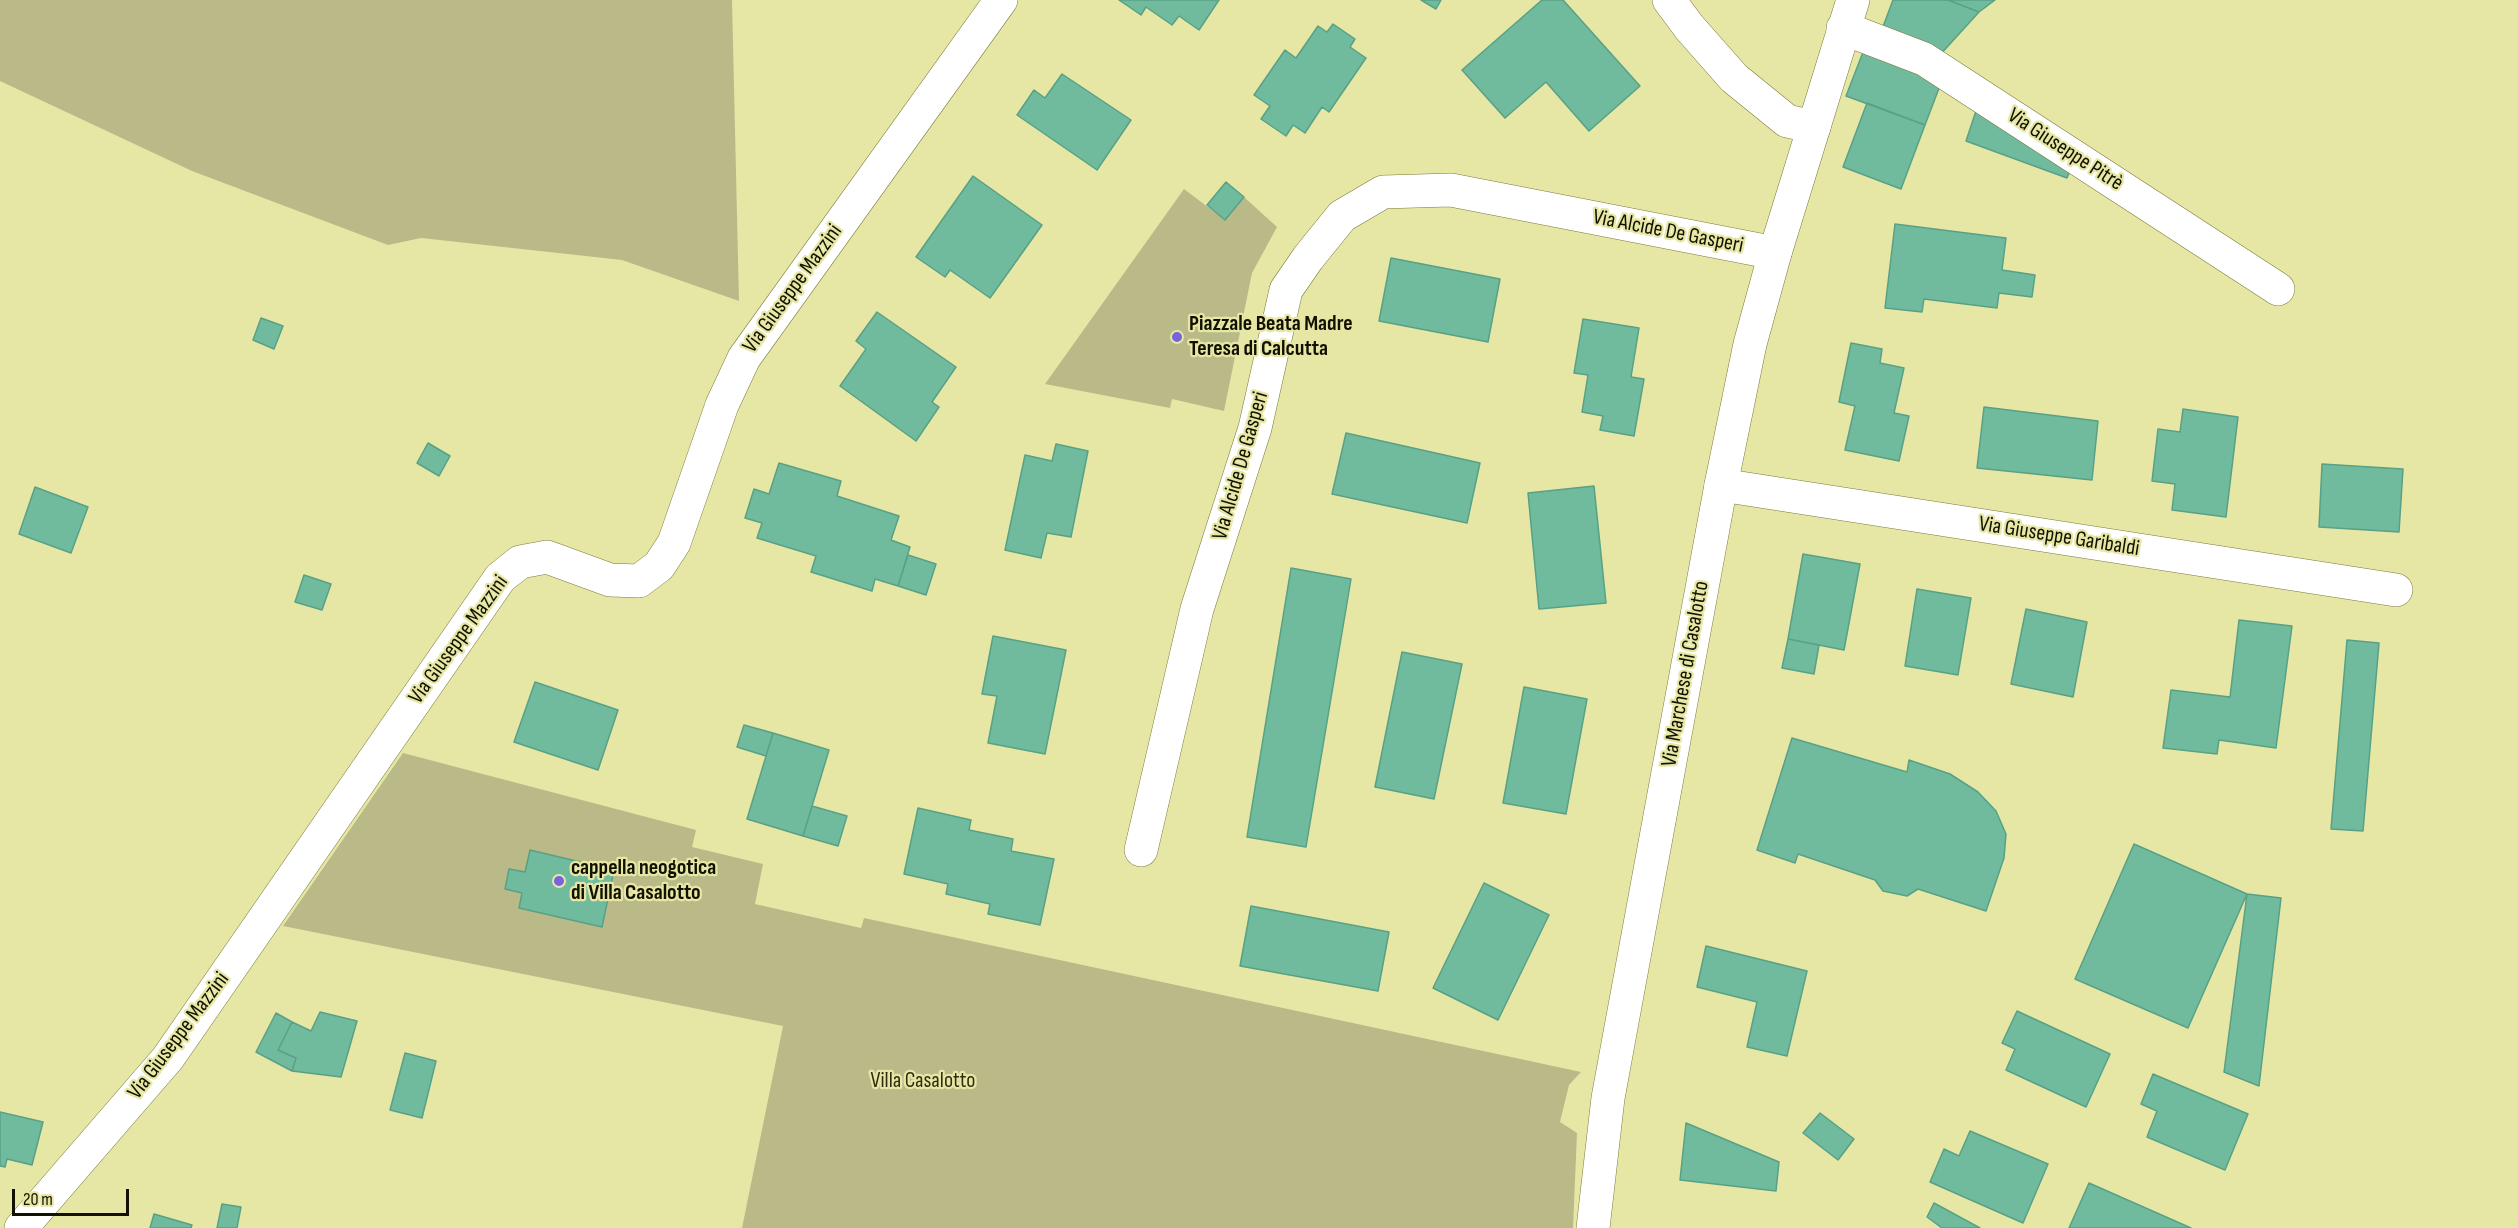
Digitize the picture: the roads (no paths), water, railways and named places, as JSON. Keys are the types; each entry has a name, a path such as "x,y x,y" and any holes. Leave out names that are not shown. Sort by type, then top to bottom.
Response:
{"street":[{"name":"Via Giuseppe Mazzini","path":"21,1228 168,1058 500,578 520,562 547,557 610,580 639,581 659,566 674,543 722,405 744,358 1001,0"},
{"path":"1669,0 1689,27 1734,78 1788,121 1814,127"},
{"name":"Via Marchese di Casalotto","path":"1593,1228 1608,1098 1721,485 1750,344 1775,252 1848,14"},
{"name":"Via Giuseppe Pitrè","path":"1848,14 1924,59 2278,289"},
{"name":"Via Alcide De Gasperi","path":"1141,850 1197,609 1255,428 1286,290 1342,216 1383,192 1451,190 1775,252"},
{"name":"Via Giuseppe Garibaldi","path":"1721,485 2396,590"}],"place":[{"name":"Piazzale Beata Madre Teresa di Calcutta","path":"1177,337"},
{"name":"cappella neogotica di Villa Casalotto","path":"559,881"}],"park label":[{"name":"Villa Casalotto","path":"923,1081"}]}
